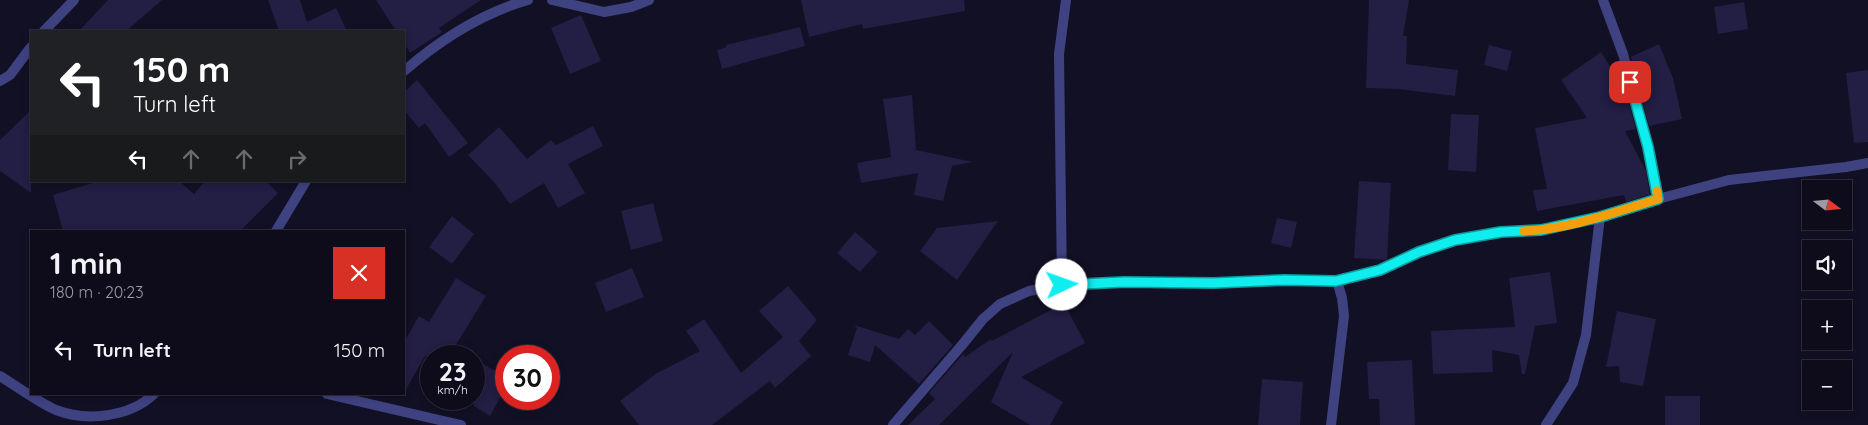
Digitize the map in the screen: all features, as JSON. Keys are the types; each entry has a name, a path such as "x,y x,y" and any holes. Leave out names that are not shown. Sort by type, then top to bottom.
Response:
{"street":[{"path":"45,30 74,0"},
{"path":"405,69 469,24 510,5 528,0"},
{"path":"552,0 604,12 632,7 649,0"},
{"path":"1062,285 1059,54 1066,0"},
{"path":"1603,0 1623,54 1648,147 1658,199"},
{"path":"0,81 10,75 30,49"},
{"path":"893,425 983,319 1000,304 1029,291 1062,285 1124,282 1337,281 1380,270 1419,252 1455,240 1501,232 1541,230 1600,217 1728,180 1846,168 1868,163"},
{"path":"277,230 305,182"},
{"path":"1546,425 1573,383 1586,335 1600,217"},
{"path":"1331,425 1344,316 1342,298 1337,281"},
{"path":"0,376 30,394"},
{"path":"32,395 56,409 76,415 100,416 127,410 148,400 153,395"},
{"path":"331,395 461,425"}],"building":[{"path":"108,0 162,0 127,30 80,30"},
{"path":"268,0 300,0 307,22 336,8 347,30 279,30"},
{"path":"376,0 481,0 439,28 442,32 410,53 405,45 405,30 395,30"},
{"path":"801,0 964,0 965,11 863,29 862,24 809,37"},
{"path":"1369,0 1409,0 1403,36 1407,36 1406,64 1458,70 1455,96 1398,89 1366,88"},
{"path":"1744,2 1748,29 1718,34 1714,7"},
{"path":"581,15 601,61 570,74 551,28"},
{"path":"800,27 805,46 722,69 717,50 727,47 726,45"},
{"path":"1659,44 1673,78 1682,119 1649,126 1631,57"},
{"path":"1489,45 1512,51 1507,71 1484,65"},
{"path":"1601,52 1610,66 1618,63 1636,129 1625,131 1646,171 1650,194 1626,202 1624,195 1537,211 1533,190 1547,189 1535,128 1587,118 1561,80"},
{"path":"1868,70 1868,142 1854,143 1846,73"},
{"path":"417,80 468,143 449,157 425,123 419,128 405,111 405,91"},
{"path":"912,95 916,150 973,162 952,166 943,201 914,195 918,173 861,183 857,163 891,157 883,99"},
{"path":"30,111 31,193 0,171 0,140"},
{"path":"1451,114 1479,115 1476,172 1448,170"},
{"path":"593,126 603,146 568,164 585,193 558,208 544,183 510,204 494,182 468,155 499,127 527,159 551,140 556,145"},
{"path":"1359,181 1391,183 1387,260 1354,258"},
{"path":"96,182 180,182 194,194 204,182 267,182 278,193 241,230 63,230 53,195"},
{"path":"653,203 663,241 631,250 621,211"},
{"path":"452,216 474,234 452,264 429,247"},
{"path":"1277,218 1297,222 1291,248 1271,243"},
{"path":"998,221 957,280 920,251 937,228"},
{"path":"855,232 878,252 860,272 837,253"},
{"path":"632,268 644,297 606,312 595,283"},
{"path":"1550,272 1557,323 1535,326 1525,374 1522,374 1519,355 1492,350 1493,372 1433,374 1431,331 1515,327 1509,278"},
{"path":"456,278 486,296 456,345 420,345 420,365 405,391 405,340 419,316 429,322"},
{"path":"788,286 817,320 799,341 811,356 775,388 770,381 712,425 639,425 620,401 657,373 700,351 686,331 704,319 741,373 783,337 759,311"},
{"path":"1064,303 1085,343 1021,377 1063,402 1050,425 1030,425 991,402 1013,352 939,425 908,425 935,399 929,393 963,354 965,357 991,339 992,341"},
{"path":"1617,311 1656,319 1643,386 1620,382 1619,366 1606,367"},
{"path":"929,321 953,345 919,384 875,345 870,362 848,355 857,328 854,325 899,339 908,329 915,335"},
{"path":"1412,360 1415,425 1380,425 1379,399 1369,399 1367,362"},
{"path":"485,365 495,371 495,407 490,416 480,410 485,410"},
{"path":"1262,379 1303,382 1300,425 1258,425"},
{"path":"1665,396 1700,396 1700,425 1665,425"}],"slow traffic":[{"path":"1524,231 1541,230 1600,217 1658,199 1657,191"}],"route":[{"path":"1062,285 1124,282 1336,281 1380,270 1419,252 1455,240 1501,232 1541,230 1600,217 1658,199 1648,147 1630,82"}]}
